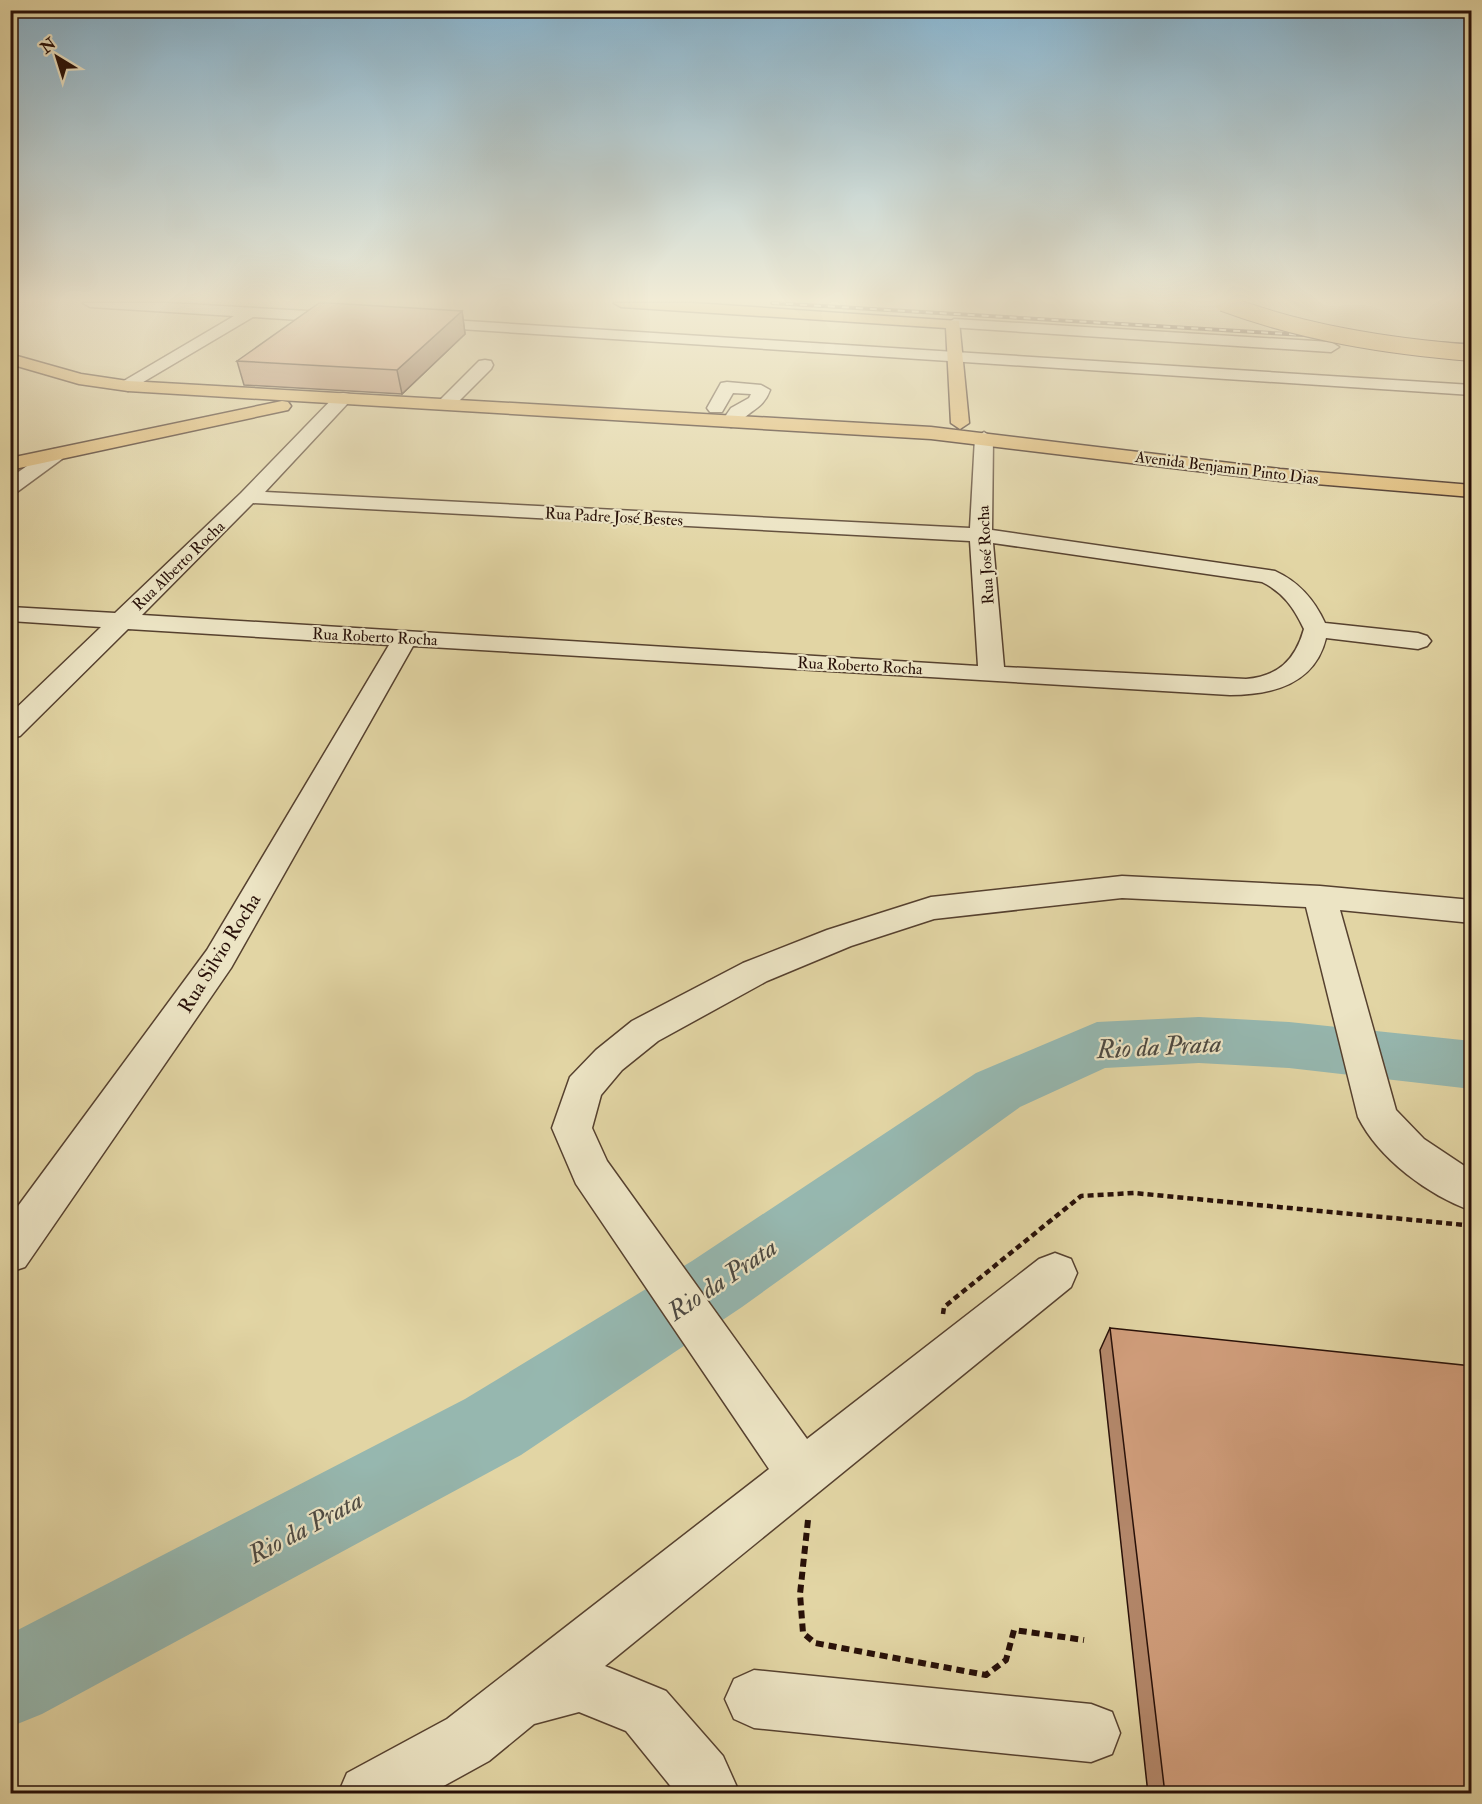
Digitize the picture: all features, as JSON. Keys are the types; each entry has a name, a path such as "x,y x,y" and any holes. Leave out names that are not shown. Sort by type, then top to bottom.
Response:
{"main road":[{"name":"Avenida Benjamin Pinto Dias","path":"148,387 931,433 1280,475 1472,491"},
{"path":"958,387 960,423"},
{"path":"10,464 333,398"},
{"name":"Avenida Benjamin Pinto Dias","path":"931,433 960,423 984,438"}],"street":[{"path":"445,405 463,387"},
{"path":"716,408 727,387"},
{"path":"729,387 761,390 757,401 736,412 731,421"},
{"path":"1428,387 1472,390"},
{"name":"Rua Alberto Rocha","path":"10,730 248,497 333,398"},
{"name":"Rua José Rocha","path":"984,438 981,535 992,673"},
{"path":"10,488 55,455"},
{"name":"Rua Padre José Bestes","path":"248,497 981,535"},
{"path":"981,535 1267,576 1290,588 1308,609 1316,629 1418,642"},
{"name":"Rua Roberto Rocha","path":"10,614 1202,687 1256,687 1278,681 1292,674 1307,656 1316,629"},
{"name":"Rua Silvio Rocha","path":"10,1253 219,959 405,638"},
{"path":"807,1493 722,1357 591,1172 572,1128 584,1088 609,1060 655,1025 755,972 840,938 931,908 1122,887 1320,897 1472,912"},
{"path":"1320,897 1356,1030 1370,1095 1378,1117 1398,1143 1428,1167 1472,1193"},
{"path":"368,1794 468,1740 520,1698 807,1493 935,1369 1055,1274"},
{"path":"520,1698 579,1684 646,1711 702,1777 710,1794"},
{"path":"754,1699 1091,1733"}],"path":[{"path":"935,1369 944,1307 1081,1196 1134,1193 1472,1226"},
{"path":"807,1493 808,1519 800,1594 803,1633 815,1643 986,1675 1006,1660 1014,1630 1084,1640"}],"building":[{"path":"1110,1328 1472,1366 1472,1794 1165,1794"}],"waterway":[{"name":"Rio da Prata","path":"10,1682 493,1427 717,1284 998,1090 1097,1045 1199,1040 1289,1045 1472,1065"}]}
